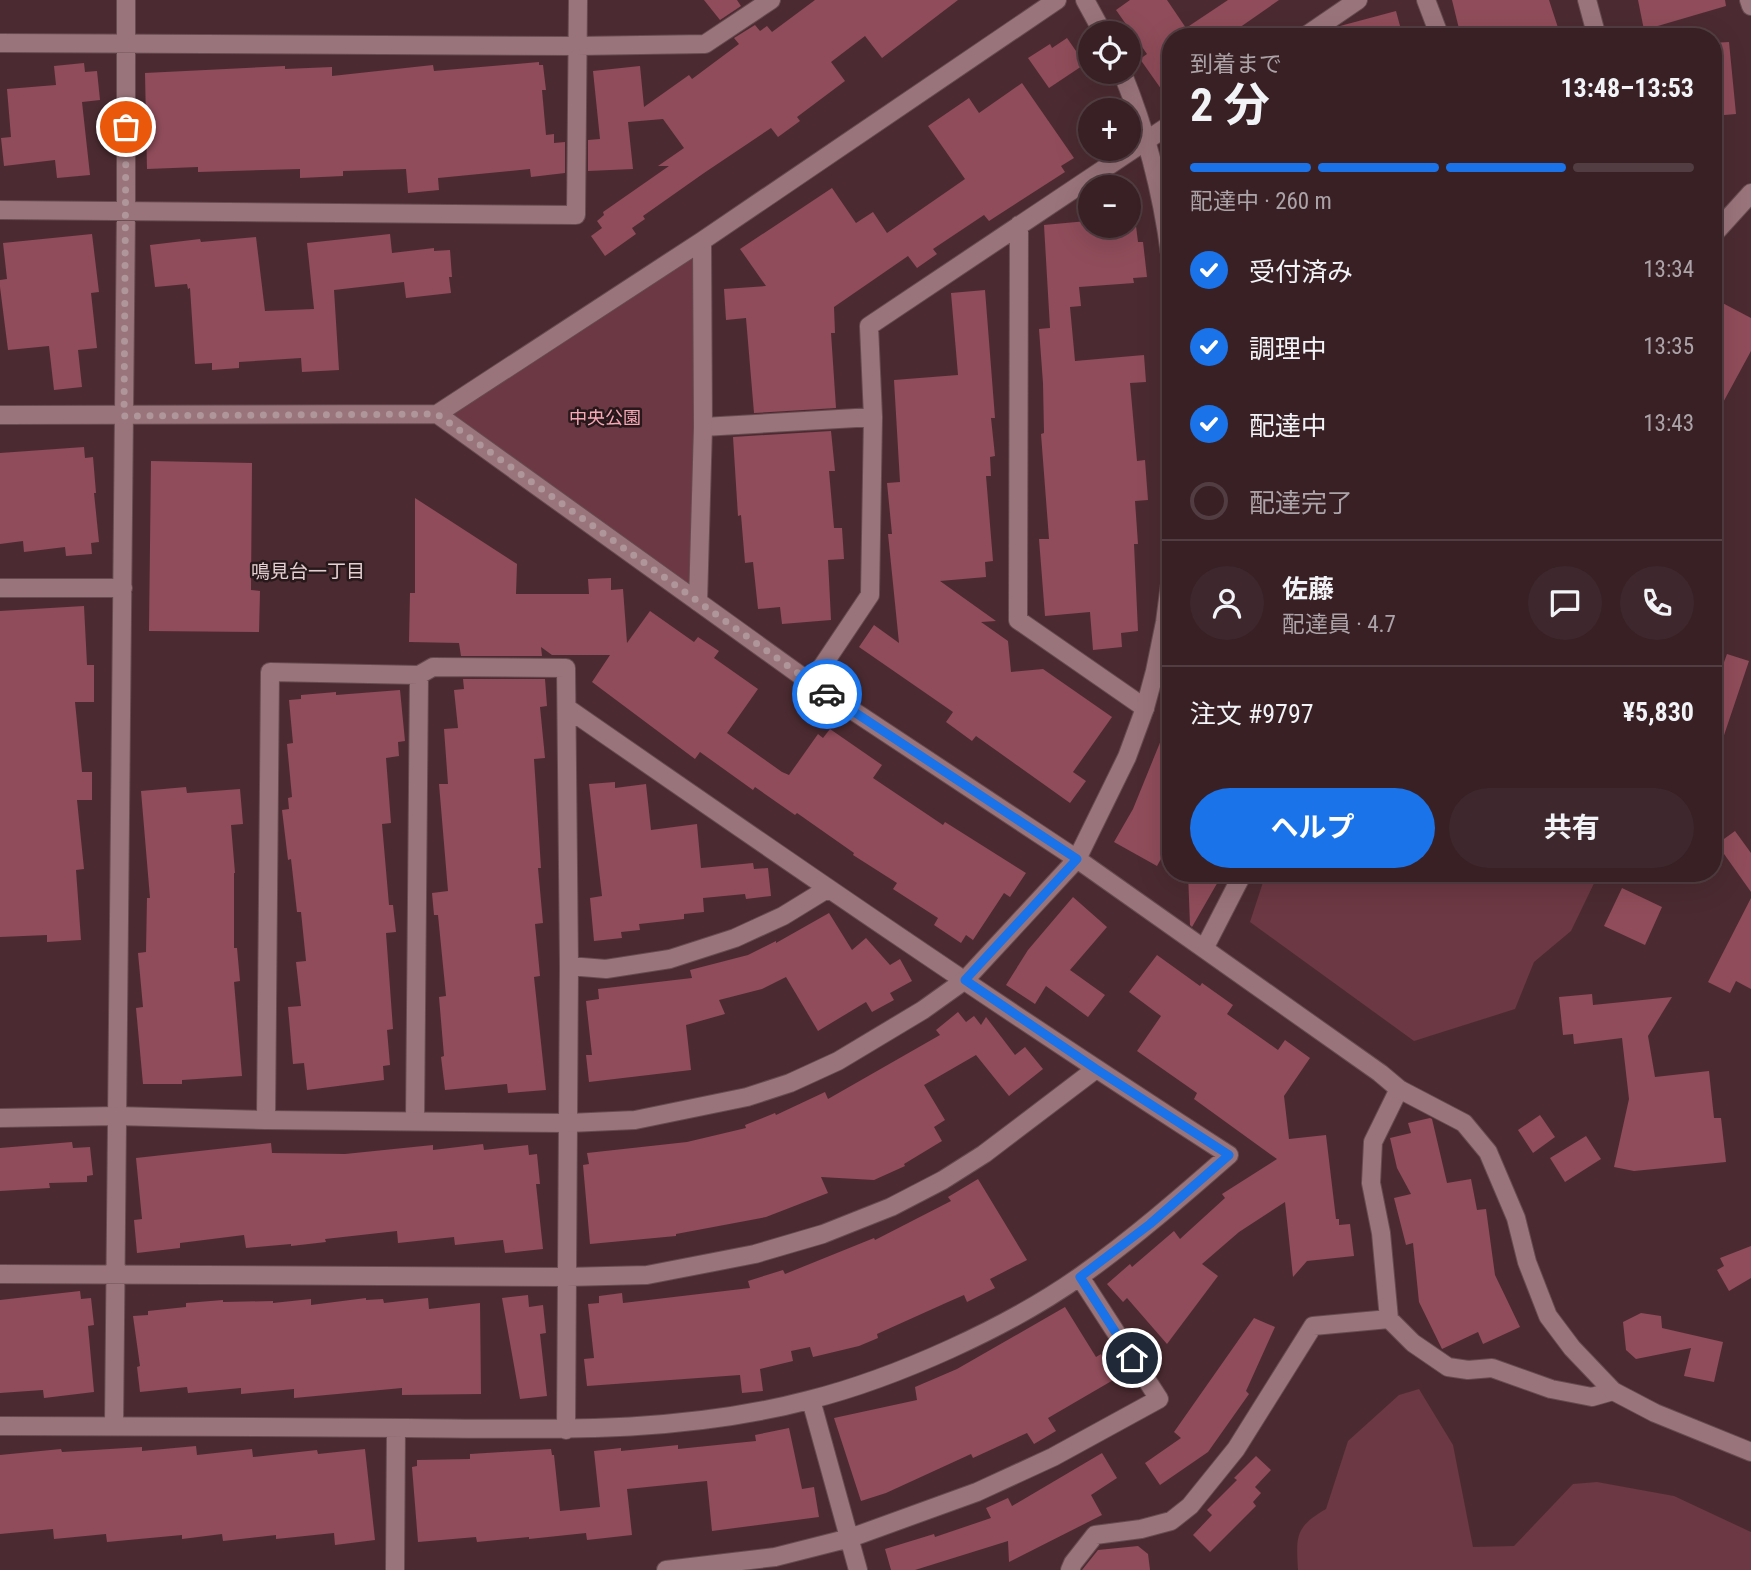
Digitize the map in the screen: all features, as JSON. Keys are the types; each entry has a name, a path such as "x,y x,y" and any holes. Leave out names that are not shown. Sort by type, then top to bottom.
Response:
{"street":[{"path":"114,1426 126,0"},
{"path":"0,210 576,215 578,0"},
{"path":"0,43 578,46 705,44 771,0"},
{"path":"0,415 437,414 702,241 1057,0"},
{"path":"1085,0 1096,21"},
{"path":"1317,28 1358,0"},
{"path":"1426,0 1437,28"},
{"path":"1587,0 1595,28"},
{"path":"1749,0 1751,6"},
{"path":"1126,84 1147,139 1162,203"},
{"path":"811,683 870,595 873,417 869,326 1162,130"},
{"path":"1722,225 1751,193"},
{"path":"1019,225 1018,620 1145,708"},
{"path":"698,602 703,426 702,241"},
{"path":"437,414 811,683 1205,947 1399,1089 1464,1123 1488,1152 1516,1217 1527,1262 1548,1316 1573,1348 1613,1391 1655,1413 1751,1452"},
{"path":"703,426 873,417"},
{"path":"0,588 123,588"},
{"path":"0,1118 117,1116 569,1123 635,1121 747,1097 790,1083 838,1061 923,1010 965,980 1077,859 1127,757 1145,708 1162,633"},
{"path":"266,1120 270,672 419,675 433,667 566,668 569,965 566,1430"},
{"path":"415,1121 419,675"},
{"path":"0,1426 566,1430 664,1426 811,1400 906,1368 1002,1323 1080,1277 1150,1224 1229,1155 827,889 567,708"},
{"path":"1205,947 1239,882"},
{"path":"569,965 606,969 670,959 735,938 783,916 827,889"},
{"path":"0,1274 566,1277 647,1275 755,1254 823,1234 891,1207 943,1180 984,1154 1096,1069"},
{"path":"1399,1089 1373,1142 1371,1183 1381,1233 1389,1319 1413,1343 1448,1367 1468,1370 1492,1368 1551,1389 1592,1397 1613,1391"},
{"path":"666,1570 775,1557 850,1538 977,1492 1053,1457 1159,1399 1080,1277"},
{"path":"1070,1570 1095,1535 1140,1529 1171,1521 1190,1506 1236,1449 1313,1326 1389,1319"},
{"path":"811,1400 858,1570"},
{"path":"395,1570 396,1428"}],"green space":[{"name":"中央公園","path":"702,241 698,602 437,414"},
{"path":"1263,882 1595,882 1571,931 1534,962 1515,1009 1414,1041 1250,922"},
{"path":"1419,1389 1453,1445 1473,1547 1514,1546 1573,1484 1597,1482 1674,1496 1751,1532 1751,1570 1298,1570 1297,1549 1300,1534 1308,1521 1326,1509 1348,1441 1399,1395"}],"building":[{"path":"704,0 737,0 741,6 720,20"},
{"path":"815,0 958,0 882,58 865,36 831,62 845,81 797,117 800,121 778,137 771,128 704,173 643,216 645,219 632,228 636,234 605,256 591,236 602,228 597,221 604,215 603,212 669,166 658,166 684,148 663,119 628,122 633,169 588,171 588,140 600,139 593,71 640,66 644,107 689,75 692,79 739,44 734,38 755,25 760,31 767,26 772,32"},
{"path":"1130,0 1167,0 1186,28 1162,28 1162,90 1141,60 1147,54 1141,45 1141,21 1124,21 1116,10"},
{"path":"1228,0 1279,0 1239,28 1186,28"},
{"path":"1452,0 1549,0 1558,28 1459,28"},
{"path":"1638,0 1725,0 1726,6 1644,28"},
{"path":"1396,11 1401,28 1337,28"},
{"path":"1067,38 1078,54 1078,69 1049,88 1028,58 1050,44 1052,48"},
{"path":"1722,42 1729,42 1736,114 1722,115"},
{"path":"539,62 539,65 543,65 546,90 542,90 546,135 554,134 554,143 565,142 565,173 531,177 530,169 438,178 439,190 408,193 406,169 343,171 343,176 300,178 300,169 198,172 198,167 147,169 145,73 285,66 285,69 332,67 332,76 433,65 434,71"},
{"path":"84,63 85,72 97,71 100,100 82,102 90,175 57,178 55,160 4,166 1,138 11,137 7,89 56,85 54,66"},
{"path":"1022,83 1074,158 1061,166 1065,172 989,221 984,215 933,249 937,254 917,268 908,256 834,307 835,333 831,333 836,408 754,413 746,318 726,320 724,289 766,286 740,249 832,188 856,223 873,212 887,233 965,179 928,126 969,98 979,113"},
{"path":"1078,222 1078,238 1138,238 1138,242 1143,242 1147,277 1133,278 1134,283 1079,287 1081,306 1070,307 1075,361 1144,355 1146,382 1130,383 1137,461 1145,460 1148,500 1135,501 1138,631 1121,633 1122,647 1093,650 1090,612 1045,616 1039,539 1049,539 1041,434 1044,433 1039,329 1050,328 1044,225"},
{"path":"92,234 99,292 91,293 97,348 78,350 82,387 54,390 49,346 8,350 0,287 0,280 7,279 3,243"},
{"path":"390,234 392,253 434,248 434,251 450,250 451,293 406,298 404,282 334,290 339,370 302,372 301,358 239,362 239,368 212,370 212,363 195,364 190,288 188,289 187,284 155,287 150,245 200,239 201,242 256,237 265,311 314,309 307,243"},
{"path":"985,290 995,418 991,418 995,456 990,457 991,476 986,476 993,561 985,562 986,577 940,581 996,621 981,622 1008,641 1011,672 1043,669 1112,717 1073,772 1086,781 1070,803 976,736 972,741 946,722 953,712 859,647 874,625 899,643 888,534 892,534 887,483 900,482 894,380 958,375 951,293"},
{"path":"1722,303 1751,318 1751,351 1722,404"},
{"path":"831,431 835,471 829,471 834,528 842,528 844,559 828,560 831,620 782,624 780,607 758,609 753,562 745,563 741,515 738,516 733,437"},
{"path":"84,447 85,458 93,457 96,493 99,542 91,543 92,554 66,556 65,547 24,552 23,541 0,544 0,453"},
{"path":"151,461 252,463 251,590 260,591 259,632 149,631"},
{"path":"415,498 517,564 516,594 589,594 588,579 611,578 611,590 623,589 627,643 650,611 694,642 698,637 719,651 714,658 758,689 727,733 782,772 789,775 818,734 823,738 830,729 882,765 873,778 943,825 945,822 1026,873 1010,897 1004,893 973,940 966,935 961,943 934,925 938,918 893,889 897,883 853,855 854,853 797,813 795,815 755,787 753,790 700,752 695,759 592,682 610,655 552,655 541,647 542,656 461,656 459,643 409,642 410,593 415,593"},
{"path":"84,606 87,665 94,665 94,702 75,702 82,772 92,772 92,800 77,800 84,869 76,870 81,940 47,942 47,935 0,937 0,611"},
{"path":"1727,654 1749,661 1722,741 1722,665"},
{"path":"463,679 545,679 547,706 540,707 545,758 534,759 543,923 535,924 540,976 534,977 546,1090 508,1093 507,1084 445,1090 439,997 446,996 438,915 434,915 432,893 448,891 439,784 448,784 444,729 458,728 454,690 464,689"},
{"path":"400,690 405,741 398,742 399,756 386,758 391,823 382,824 389,905 393,905 396,932 386,933 393,1029 387,1030 390,1065 383,1066 384,1080 307,1090 304,1063 293,1064 288,1007 301,1006 296,962 306,961 301,912 297,912 282,810 289,809 288,798 292,797 287,744 293,743 289,700 301,699 301,695"},
{"path":"1162,738 1162,857 1157,866 1114,842 1133,809"},
{"path":"615,782 615,788 646,784 651,830 697,824 701,868 753,863 754,869 768,868 771,896 746,899 745,894 703,898 704,912 684,914 684,919 639,924 640,930 621,932 622,938 594,941 590,898 602,896 589,784"},
{"path":"186,787 187,793 240,789 243,824 231,825 235,873 234,948 237,948 240,981 234,982 242,1076 182,1080 182,1084 143,1084 136,1008 143,1007 138,953 146,952 147,898 150,898 141,791"},
{"path":"1735,831 1751,853 1751,892 1722,851 1722,840"},
{"path":"1188,882 1218,882 1192,927"},
{"path":"1622,888 1662,907 1645,945 1604,926"},
{"path":"1073,897 1107,927 1070,970 1105,995 1088,1017 1046,986 1035,1004 1006,985 1028,950"},
{"path":"1751,898 1751,989 1736,981 1730,993 1708,982"},
{"path":"829,913 852,950 866,938 890,965 900,959 912,981 890,993 894,1000 872,1012 866,1002 818,1031 786,977 762,989 719,1000 725,1014 686,1025 691,1070 589,1082 586,1055 592,1055 586,1001 599,999 598,989 692,978 690,970 748,955 776,943"},
{"path":"1157,955 1200,986 1202,983 1233,1005 1227,1014 1278,1050 1285,1040 1310,1058 1284,1096 1289,1139 1326,1135 1336,1219 1339,1219 1339,1225 1350,1224 1354,1256 1307,1261 1293,1277 1285,1202 1239,1232 1202,1264 1218,1276 1167,1344 1127,1298 1123,1302 1107,1284 1130,1264 1132,1267 1174,1231 1180,1239 1225,1198 1222,1194 1277,1159 1194,1099 1197,1093 1137,1051 1161,1016 1129,992"},
{"path":"1592,994 1593,1005 1672,997 1648,1036 1655,1077 1709,1071 1714,1118 1721,1118 1726,1162 1634,1171 1614,1167 1629,1099 1622,1038 1574,1044 1573,1034 1563,1035 1559,997"},
{"path":"958,1012 966,1022 974,1016 981,1025 986,1017 1015,1055 1025,1047 1043,1069 1009,1096 976,1055 924,1085 945,1120 934,1127 942,1141 904,1164 905,1166 874,1180 821,1177 828,1193 766,1217 676,1236 590,1244 583,1165 589,1164 587,1153 687,1142 746,1128 745,1125 775,1113 776,1115 825,1092 828,1099 940,1035 936,1030"},
{"path":"1540,1115 1555,1137 1533,1153 1518,1130"},
{"path":"1430,1118 1447,1183 1471,1179 1477,1210 1486,1209 1495,1275 1520,1327 1483,1344 1478,1332 1442,1349 1419,1302 1413,1243 1406,1245 1394,1198 1411,1194 1397,1168 1390,1138 1411,1133 1408,1123"},
{"path":"1586,1136 1601,1159 1565,1182 1550,1158"},
{"path":"72,1142 73,1148 90,1147 93,1175 87,1176 87,1182 49,1183 50,1188 0,1191 0,1148"},
{"path":"271,1143 272,1153 345,1154 433,1145 433,1150 483,1144 484,1150 528,1145 529,1155 537,1154 540,1184 536,1184 543,1249 505,1253 503,1240 455,1245 454,1237 398,1243 397,1231 325,1239 326,1242 291,1246 246,1248 244,1235 180,1243 180,1248 137,1253 134,1220 142,1219 136,1158"},
{"path":"978,1179 1027,1260 990,1279 995,1288 967,1302 964,1295 877,1334 878,1338 859,1346 813,1357 810,1347 791,1351 793,1361 760,1369 763,1391 742,1393 740,1375 587,1386 584,1359 594,1358 588,1304 599,1303 599,1296 622,1293 623,1303 750,1288 748,1281 783,1270 785,1274 874,1238 875,1240 951,1201 948,1197"},
{"path":"1751,1246 1751,1278 1729,1291 1717,1270 1724,1266 1720,1258"},
{"path":"80,1291 81,1299 91,1298 94,1325 88,1326 94,1392 44,1398 43,1390 0,1393 0,1300"},
{"path":"528,1295 529,1307 543,1305 546,1333 540,1334 547,1396 520,1399 502,1298"},
{"path":"366,1298 383,1299 384,1303 428,1298 429,1309 480,1303 481,1394 402,1395 402,1388 294,1398 294,1389 241,1394 241,1388 188,1393 187,1387 140,1392 137,1367 140,1366 133,1316 148,1315 148,1311 186,1307 186,1303 223,1300 273,1303 311,1299 311,1305"},
{"path":"1065,1307 1096,1357 1101,1354 1115,1379 1048,1418 1056,1431 1034,1444 1027,1433 973,1458 971,1454 886,1493 861,1501 834,1418 917,1400 915,1387 957,1369"},
{"path":"1641,1313 1661,1316 1662,1328 1723,1342 1714,1382 1684,1376 1691,1348 1636,1359 1626,1350 1623,1322"},
{"path":"1254,1318 1275,1327 1246,1391 1249,1394 1208,1452 1160,1485 1145,1463 1181,1438 1174,1432"},
{"path":"789,1428 802,1489 814,1487 819,1517 712,1531 707,1481 627,1489 632,1535 587,1540 586,1533 477,1542 476,1537 418,1542 412,1467 417,1466 417,1460 470,1459 470,1454 551,1449 554,1455 560,1511 600,1507 594,1451 678,1445 678,1449 756,1441 755,1435"},
{"path":"196,1446 197,1455 252,1449 253,1457 317,1450 318,1454 365,1449 375,1540 335,1545 334,1533 276,1539 276,1535 223,1541 222,1534 182,1539 182,1535 107,1542 106,1534 54,1539 53,1529 0,1534 0,1455 61,1449 62,1452 142,1447 142,1451"},
{"path":"1102,1453 1117,1478 1091,1495 1102,1515 1009,1562 1008,1541 915,1570 891,1570 885,1549 934,1534 935,1537 991,1518 986,1508 1008,1498 1012,1506"},
{"path":"1256,1456 1271,1470 1255,1487 1261,1493 1253,1502 1256,1506 1210,1552 1193,1535 1212,1515 1207,1510"},
{"path":"1138,1546 1148,1554 1150,1570 1082,1570 1098,1550"}],"way so far":[{"path":"126,127 124,416 437,414 827,694"}],"district":[{"name":"鳴見台一丁目","path":"308,571"}],"route":[{"path":"827,694 1077,859 965,980 1229,1155 1150,1224 1080,1277 1132,1358"}]}
